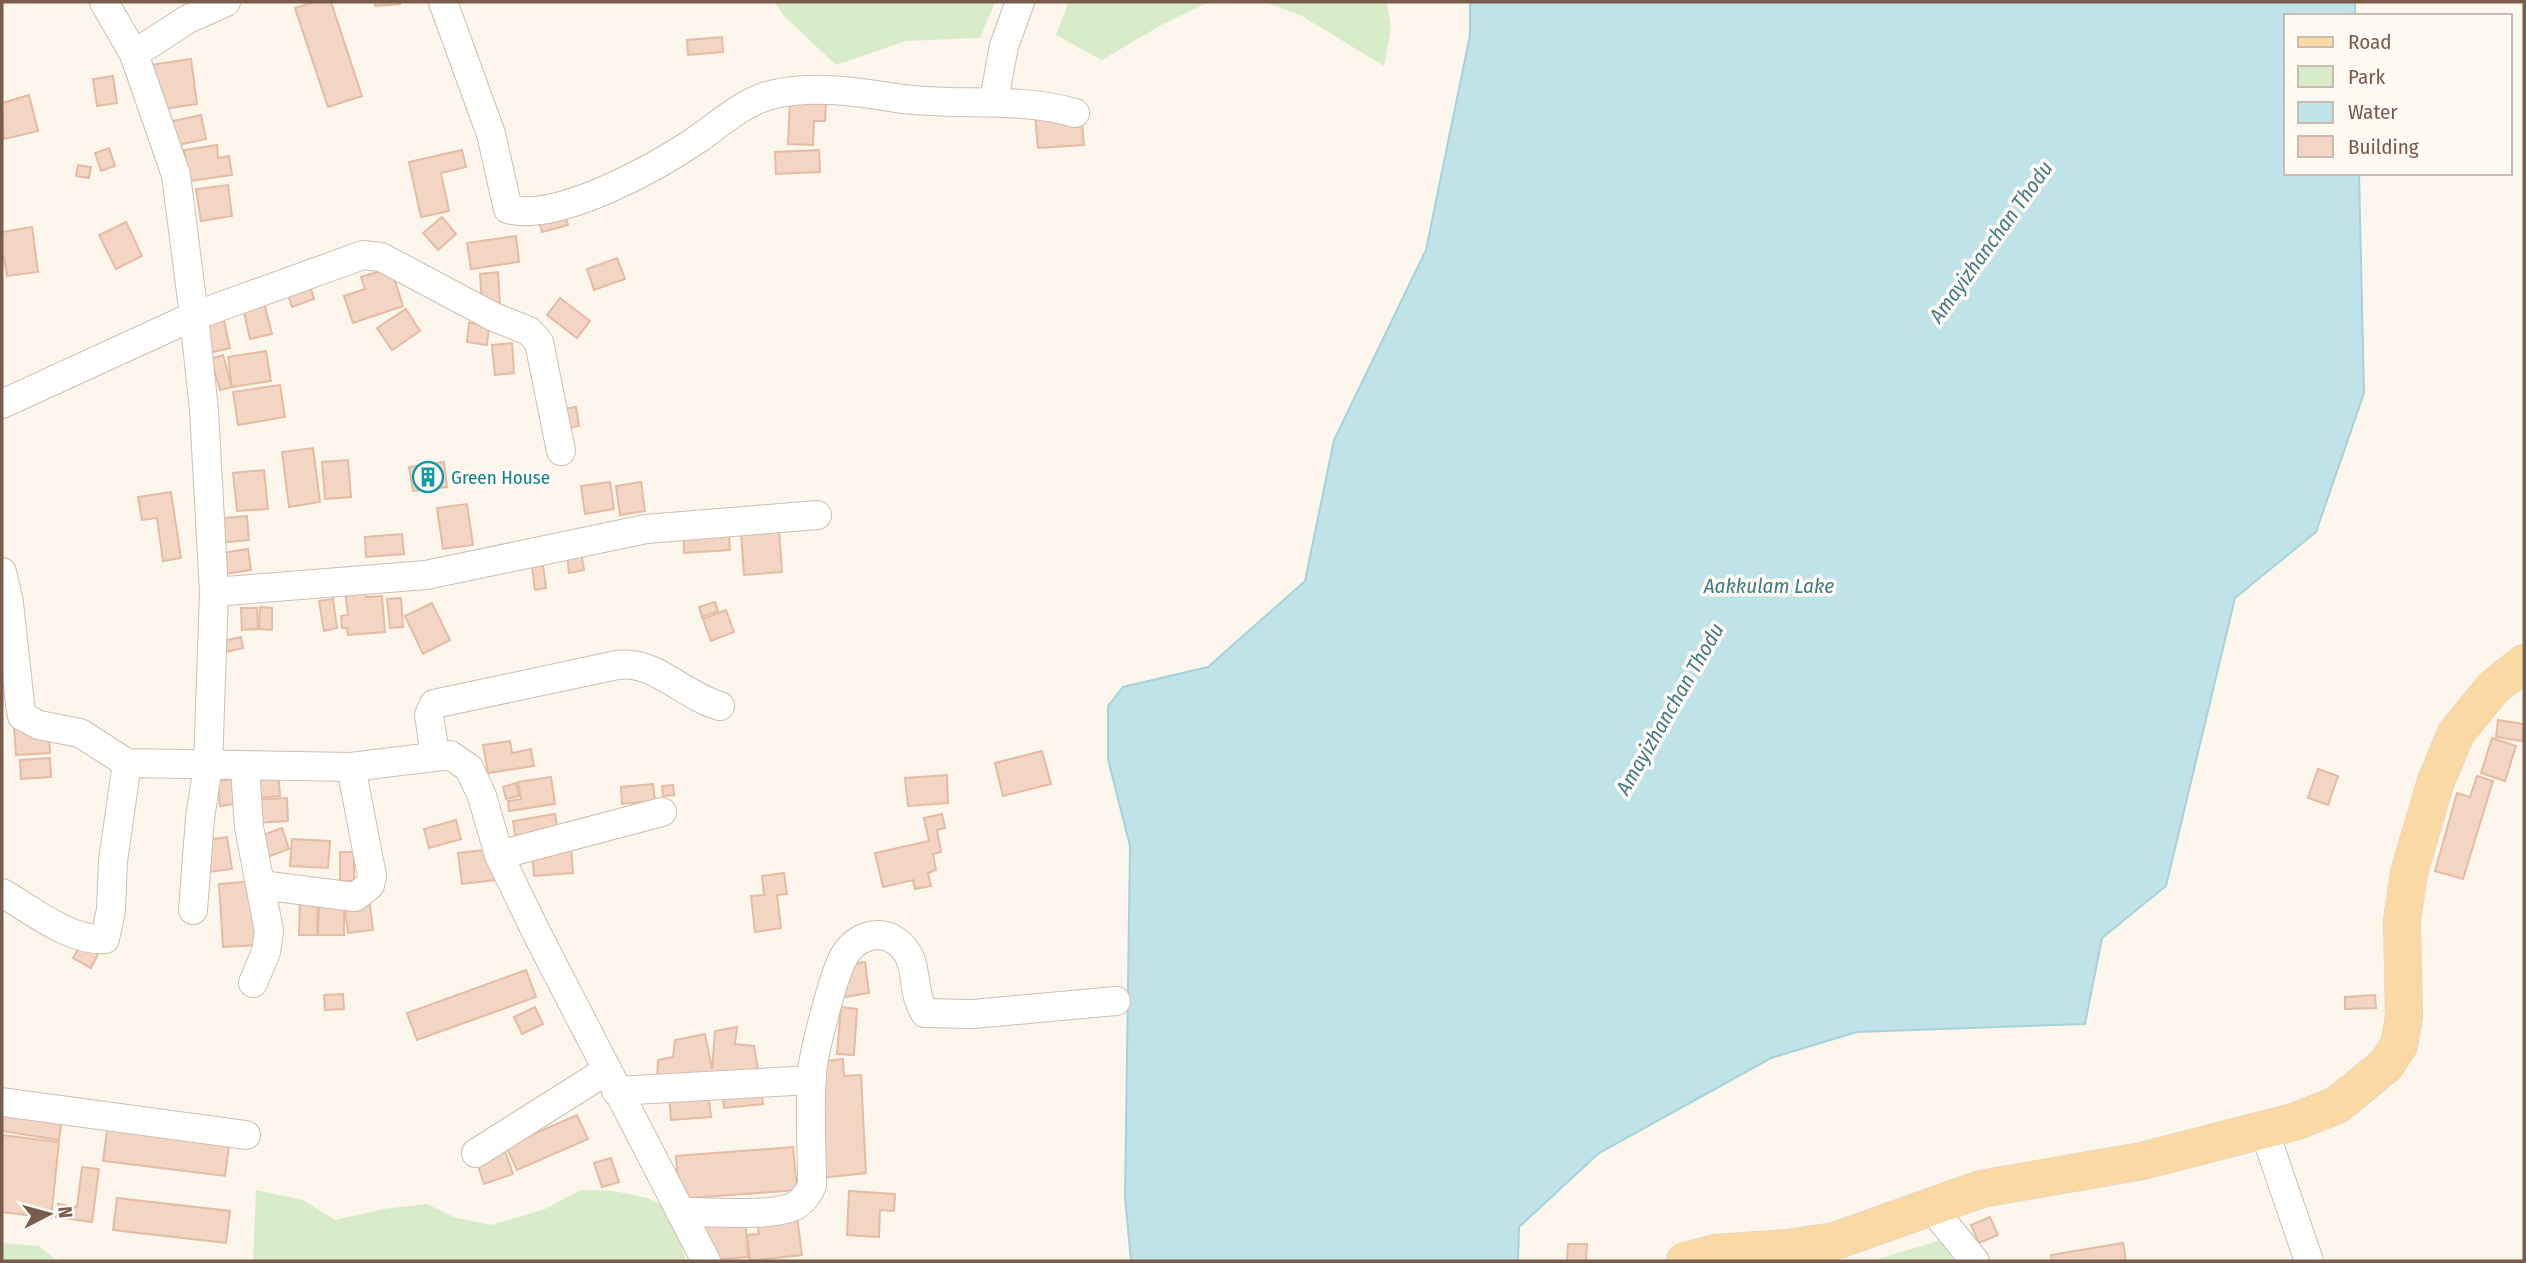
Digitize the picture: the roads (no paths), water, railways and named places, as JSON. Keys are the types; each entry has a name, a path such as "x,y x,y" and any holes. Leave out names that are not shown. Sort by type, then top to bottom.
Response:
{"main road":[{"path":"1685,1261 1715,1253 1835,1241 1981,1189 2142,1161 2264,1130 2337,1105 2386,1065 2399,1045 2404,1017 2402,920 2407,885 2435,784 2456,733 2493,688 2524,663"}],"street":[{"path":"104,2 134,54 176,175 204,410 215,592 208,766 200,818 193,910"},
{"path":"134,54 185,10 226,2"},
{"path":"443,2 491,134 508,209 521,213 582,199 617,186 694,141 753,101 775,94 802,90 896,98 994,100 1076,113"},
{"path":"994,100 1004,46 1020,2"},
{"path":"2,404 194,316 363,255 381,257 494,317 529,331 539,342 561,451"},
{"path":"215,592 426,575 646,529 817,515"},
{"path":"2,572 9,603 22,716 29,722 80,733 127,763 351,767 450,755 469,768 482,796 499,855 611,1081 706,1261"},
{"path":"435,755 429,715 434,704 617,665 642,665 705,702 720,706"},
{"path":"2,893 75,934 94,940 105,939 111,909 122,783 127,763"},
{"path":"245,767 249,827 269,931 266,952 253,983"},
{"path":"261,885 355,897 370,886 372,876 351,767"},
{"path":"499,855 662,812"},
{"path":"680,1212 776,1210 793,1207 807,1196 812,1185 812,1080 816,1053 843,958 858,941 870,934 895,940 910,954 919,1004 925,1013 973,1014 1116,1001"},
{"path":"476,1153 611,1081 812,1080"},
{"path":"2,1102 246,1135"},
{"path":"2264,1130 2309,1261"},
{"path":"1930,1206 1975,1261"}],"water":[{"name":"Aakkulam Lake","path":"1470,2 2355,2 2355,14 2284,14 2284,175 2359,175 2364,393 2316,532 2235,598 2166,886 2102,938 2085,1024 1857,1032 1771,1058 1599,1153 1519,1227 1518,1261 1131,1261 1125,1197 1130,846 1108,759 1108,706 1123,687 1208,667 1305,581 1334,440 1426,250 1470,35"}],"place":[{"name":"Green House","path":"428,477"}],"water label":[{"name":"Amayizhanchan Thodu","path":"1991,242"},
{"name":"Amayizhanchan Thodu","path":"1670,709"}]}
